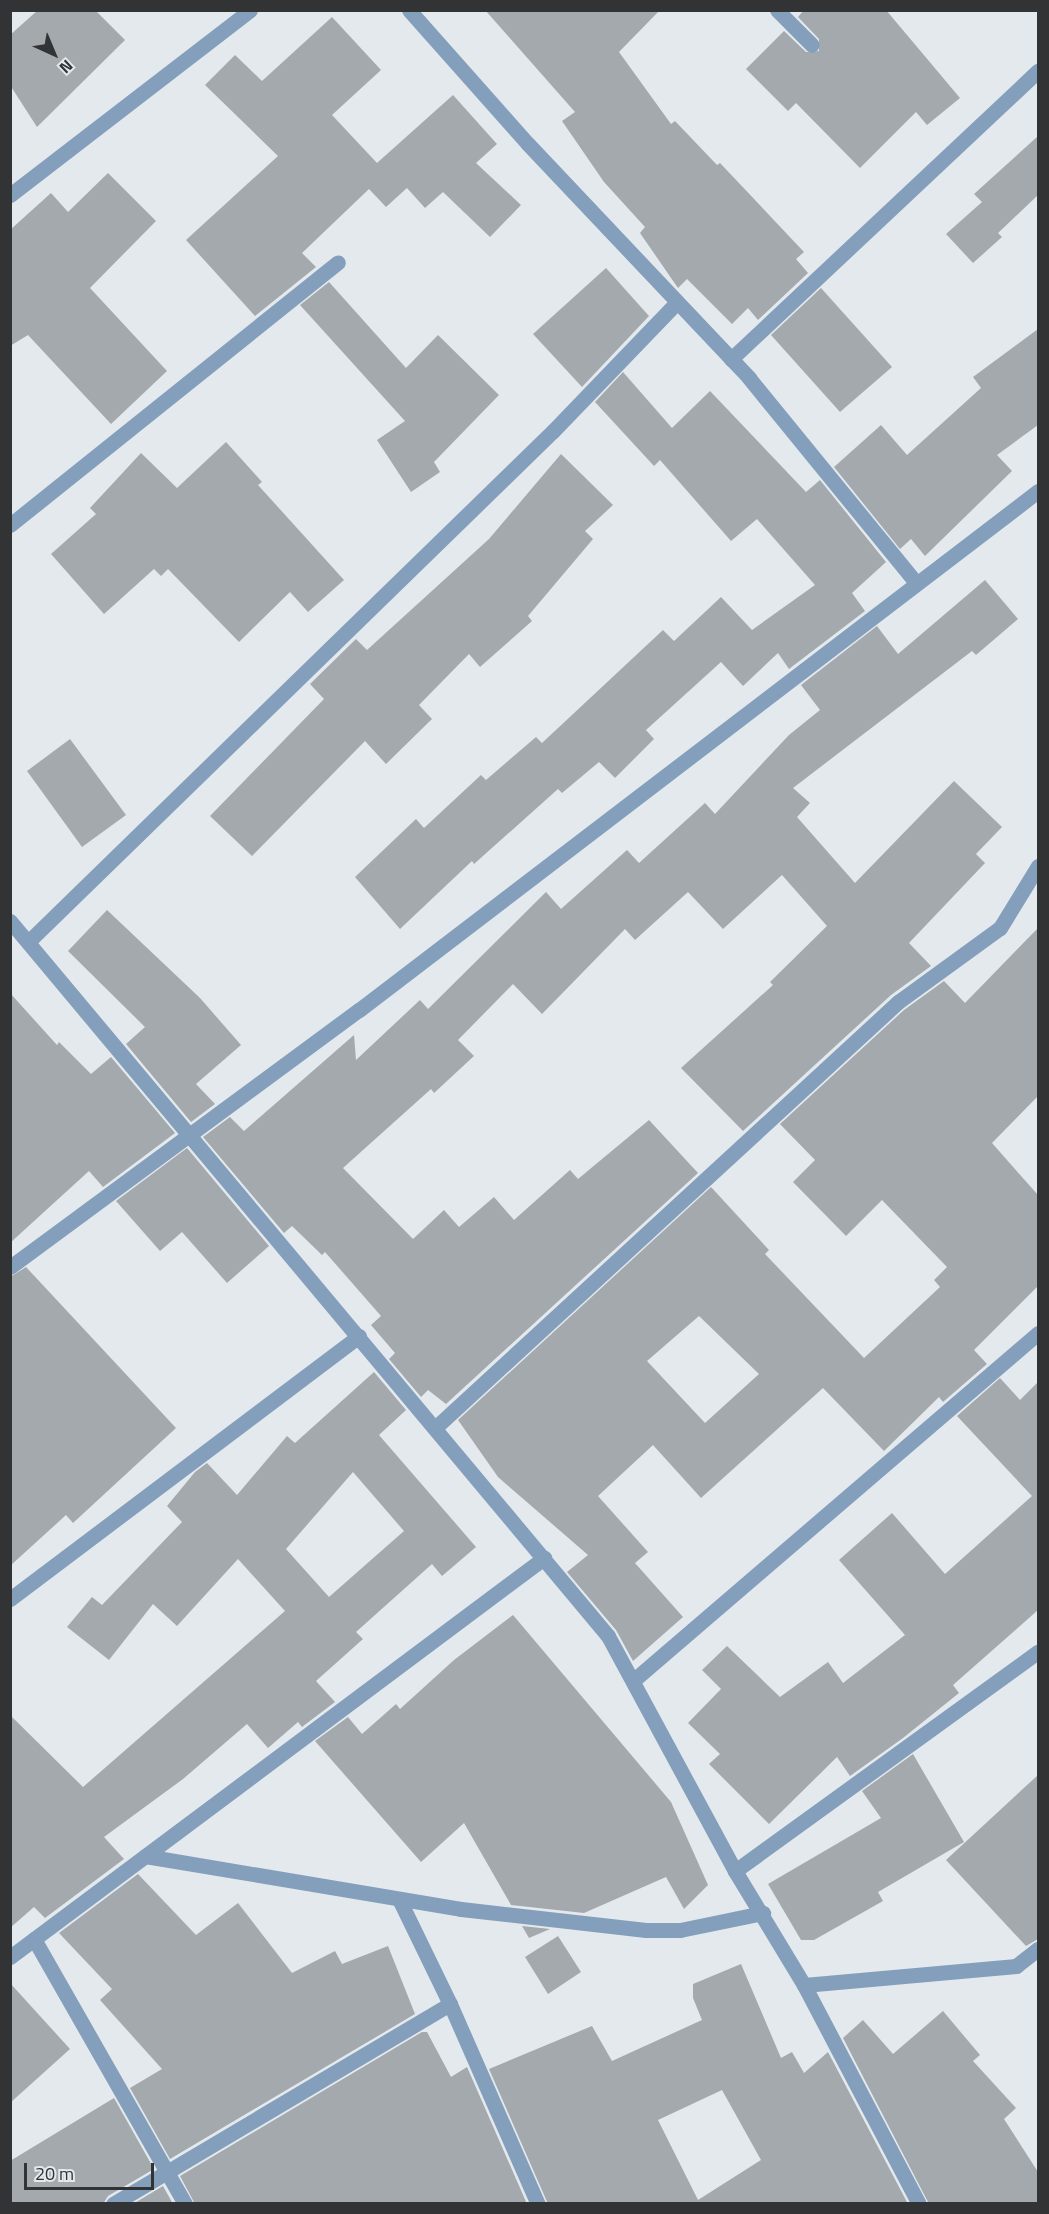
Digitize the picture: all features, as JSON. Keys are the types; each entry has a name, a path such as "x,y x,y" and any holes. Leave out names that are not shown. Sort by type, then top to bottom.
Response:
{"street":[{"path":"10,195 250,10"},
{"path":"409,10 676,303 731,359 916,583"},
{"path":"777,10 812,45"},
{"path":"731,359 1038,71"},
{"path":"10,525 338,262"},
{"path":"28,942 553,431 676,303"},
{"path":"10,1267 190,1135 1038,491"},
{"path":"436,1427 898,1002 1000,928 1038,866"},
{"path":"10,921 436,1427 608,1636 635,1678 735,1871 763,1912 804,1985 919,2204"},
{"path":"635,1678 1038,1333"},
{"path":"10,1599 359,1336"},
{"path":"10,1958 544,1558"},
{"path":"735,1871 1038,1652"},
{"path":"145,1856 399,1899 646,1930 680,1930 763,1912"},
{"path":"399,1899 450,2004 538,2204"},
{"path":"34,1940 185,2204"},
{"path":"804,1985 1017,1966 1038,1949"},
{"path":"113,2204 450,2004"}],"building":[{"path":"38,10 95,10 125,40 37,127 10,85 10,35"},
{"path":"485,10 660,10 619,52 671,124 675,121 717,165 720,163 804,252 796,259 808,273 758,320 748,308 732,324 687,279 678,288 640,233 645,227 604,182 562,121 575,112"},
{"path":"804,10 886,10 960,98 927,125 916,112 860,168 796,103 788,111 746,69 784,31 806,52 819,51 819,39 798,17"},
{"path":"332,17 381,70 332,115 377,163 453,95 497,144 476,163 521,205 490,237 443,192 425,208 407,188 386,207 369,189 302,253 316,267 255,316 186,240 278,156 205,85 235,55 262,81"},
{"path":"1038,136 1038,195 998,233 1002,237 973,263 946,234 982,202 974,194"},
{"path":"108,173 156,221 90,288 167,371 111,424 28,335 10,346 10,230 51,193 68,212"},
{"path":"606,268 649,316 582,387 533,334"},
{"path":"329,282 406,368 438,335 499,395 434,462 440,472 411,492 377,440 405,421 300,305"},
{"path":"821,288 892,367 840,412 771,335"},
{"path":"1038,329 1038,425 997,455 1012,471 925,556 911,539 900,549 834,467 881,425 907,455 981,388 973,377"},
{"path":"623,372 672,428 710,391 806,492 820,480 886,562 852,593 865,611 789,669 778,653 743,686 721,662 646,730 654,739 615,778 599,762 562,793 558,789 474,864 472,861 400,929 355,877 416,819 424,828 481,775 486,780 536,737 542,743 663,630 674,641 721,597 752,630 815,585 757,519 731,541 660,460 654,466 595,402"},
{"path":"226,442 262,482 258,485 344,580 308,612 290,592 239,642 168,569 161,576 154,569 104,614 51,554 96,514 90,508 141,453 177,488"},
{"path":"561,454 613,505 585,531 593,539 528,616 532,621 480,667 469,654 419,705 432,719 386,764 365,741 252,856 210,816 324,699 310,684 356,639 367,650 489,539"},
{"path":"985,580 1018,619 976,655 972,651 793,788 810,803 797,817 855,883 954,781 1002,827 976,854 985,863 909,943 931,966 891,995 743,1131 681,1068 773,985 770,982 827,926 782,875 723,929 688,892 635,940 625,929 542,1014 513,984 458,1040 474,1056 434,1093 431,1089 343,1168 413,1239 444,1210 459,1227 494,1197 514,1220 570,1170 578,1179 649,1120 698,1173 446,1404 428,1390 421,1397 389,1359 395,1353 371,1325 381,1316 325,1252 322,1255 292,1226 284,1233 203,1137 230,1117 244,1131 354,1035 356,1060 420,1000 428,1009 546,892 561,909 627,850 639,863 705,803 715,814 789,735 820,710 801,685 877,626 898,654"},
{"path":"70,739 126,815 82,847 27,771"},
{"path":"107,910 200,998 241,1045 196,1084 215,1104 191,1122 126,1044 145,1027 68,951"},
{"path":"1038,928 1038,1096 992,1143 1038,1195 1038,1286 974,1350 987,1364 943,1402 939,1397 884,1451 823,1388 701,1498 653,1445 598,1496 648,1552 635,1563 683,1617 633,1661 616,1630 567,1572 588,1555 498,1477 458,1420 711,1187 769,1250 765,1254 864,1358 940,1287 934,1280 947,1267 882,1200 846,1236 793,1182 815,1160 780,1124 904,1010 944,981 965,1003","holes":["699,1316 759,1374 705,1423 647,1361"]},
{"path":"10,993 57,1045 59,1042 91,1074 111,1057 175,1133 103,1187 89,1171 10,1243"},
{"path":"187,1148 269,1246 227,1283 182,1232 160,1251 116,1201"},
{"path":"26,1267 176,1428 73,1523 66,1515 10,1566 10,1277"},
{"path":"374,1372 406,1410 379,1435 476,1547 442,1576 432,1564 356,1632 363,1639 316,1681 335,1702 302,1727 298,1722 268,1748 247,1724 183,1779 104,1837 124,1859 45,1918 34,1907 10,1928 10,1715 83,1787 285,1611 238,1559 177,1626 153,1604 109,1660 67,1627 92,1597 102,1605 182,1522 167,1506 195,1472 207,1463 237,1495 287,1436 295,1443","holes":["353,1472 404,1531 329,1597 286,1549"]},
{"path":"1000,1378 1020,1400 1038,1382 1038,1610 953,1685 959,1693 903,1738 850,1776 837,1757 769,1824 709,1764 720,1754 688,1723 721,1689 702,1670 727,1646 780,1697 828,1662 843,1683 905,1635 839,1560 892,1513 945,1574 1032,1496 957,1416"},
{"path":"513,1615 671,1802 708,1885 684,1909 666,1877 584,1913 511,1905 464,1823 421,1862 315,1741 348,1717 362,1734 396,1704 400,1709 454,1660"},
{"path":"913,1754 964,1842 878,1892 883,1901 814,1940 801,1940 768,1884 881,1818 862,1791"},
{"path":"1038,1775 1038,1939 1026,1946 946,1860"},
{"path":"138,1874 196,1935 238,1903 292,1973 335,1951 342,1964 388,1946 415,2014 170,2159 130,2088 162,2069 100,2000 112,1989 59,1933"},
{"path":"522,1926 550,1929 529,1938"},
{"path":"558,1936 581,1972 548,1994 525,1957"},
{"path":"741,1964 781,2058 792,2052 804,2073 828,2052 908,2204 548,2204 489,2069 592,2026 612,2061 702,2020 693,1998 693,1984","holes":["722,2090 761,2160 698,2200 658,2120"]},
{"path":"10,1983 70,2049 10,2103"},
{"path":"943,2011 980,2055 973,2061 1016,2108 1004,2119 1038,2172 1038,2204 929,2204 843,2038 863,2020 893,2054"},
{"path":"422,2032 427,2032 451,2077 467,2067 527,2204 195,2204 180,2176"},
{"path":"114,2098 154,2169 108,2196 103,2204 10,2204 10,2161"},
{"path":"163,2186 173,2204 133,2204"}]}
